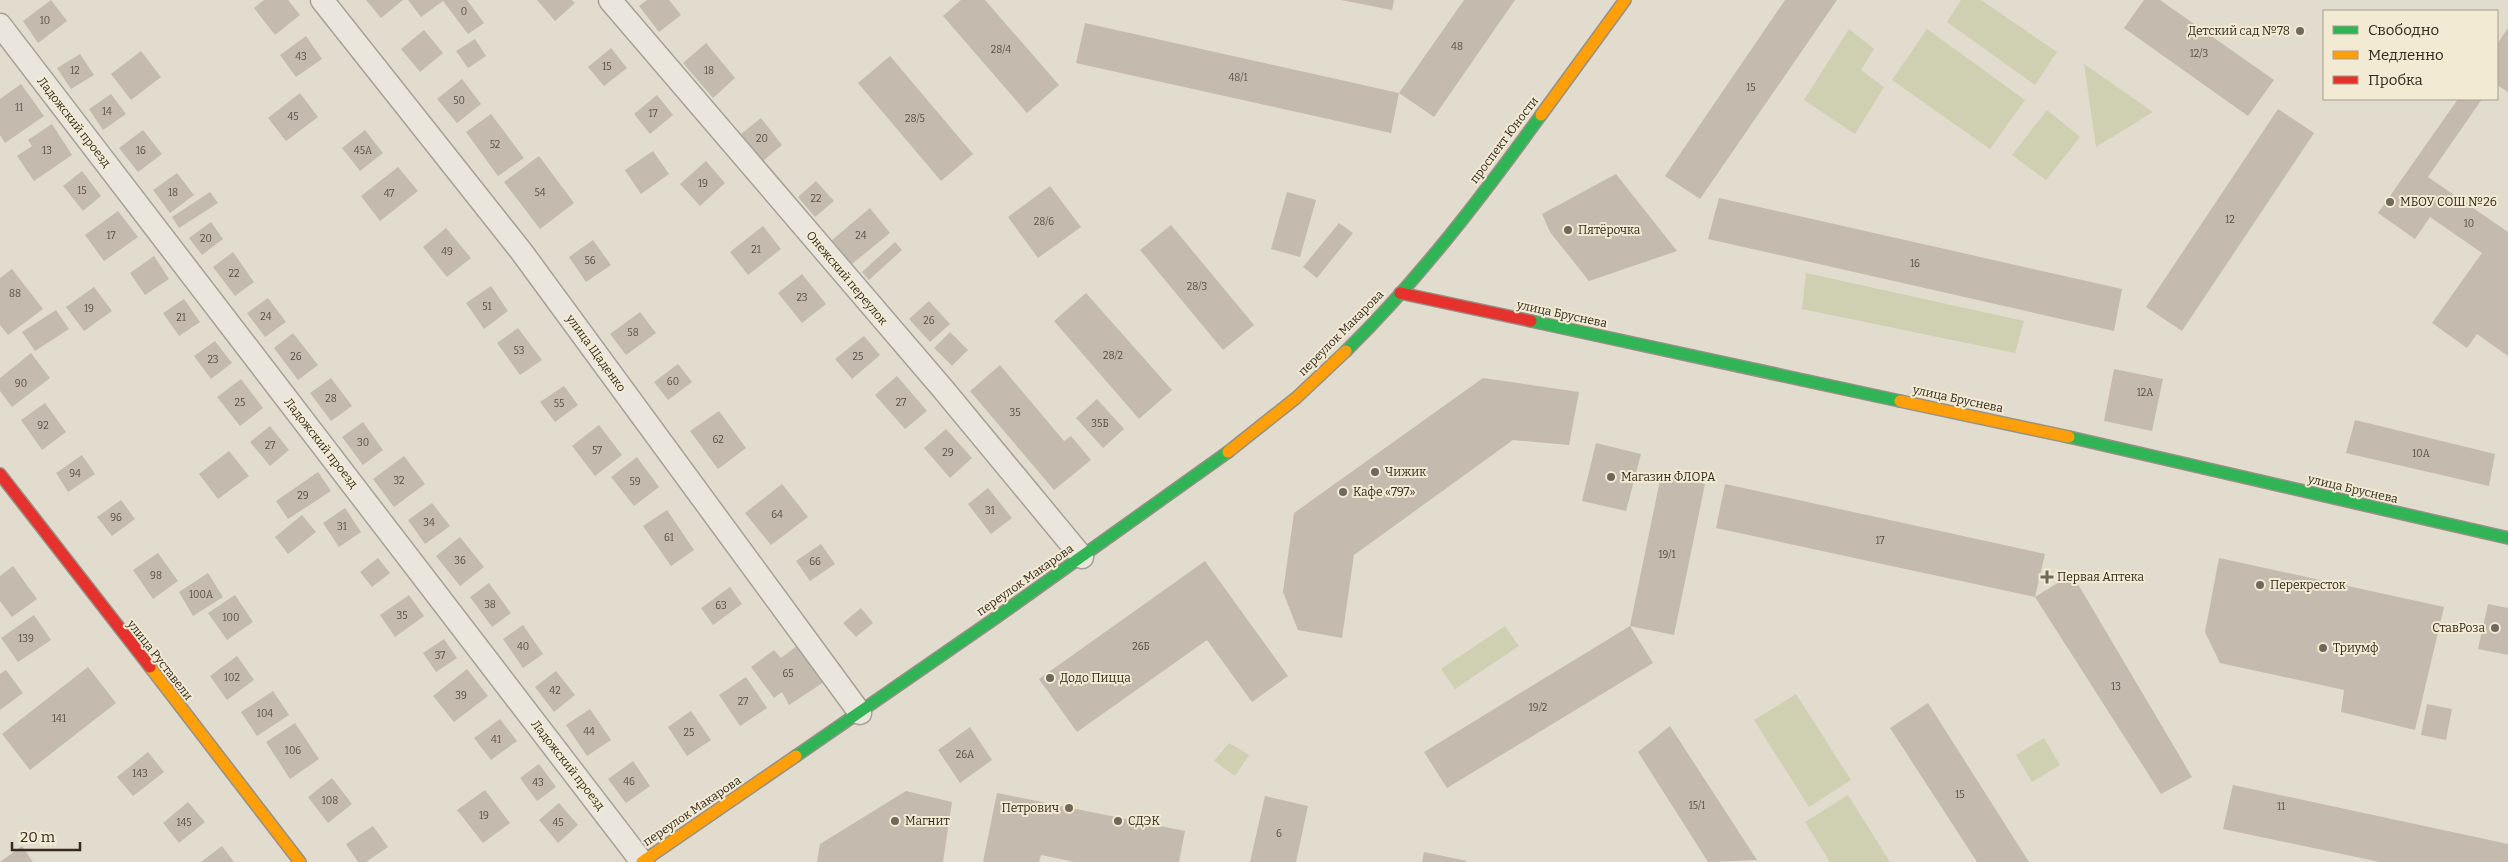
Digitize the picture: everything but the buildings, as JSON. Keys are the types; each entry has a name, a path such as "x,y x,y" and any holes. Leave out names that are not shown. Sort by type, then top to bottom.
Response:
{"street":[{"name":"улица Щаденко","path":"322,0 520,251 860,713"},
{"name":"Онежский переулок","path":"610,0 943,389 1082,557"},
{"name":"проспект Юности","path":"1400,293 1492,181 1625,0"},
{"name":"Ладожский проезд","path":"0,25 642,862"},
{"name":"переулок Макарова","path":"642,862 860,713 1082,557 1284,408 1322,375 1400,293"},
{"name":"улица Бруснева","path":"1400,293 2060,435 2508,538"},
{"name":"улица Руставели","path":"0,474 300,862"}],"green space":[{"path":"1961,0 1981,0 2057,52 2035,85 1947,22"},
{"path":"1849,29 1874,49 1861,70 1884,87 1855,134 1804,100"},
{"path":"1927,29 2025,100 1990,149 1892,80"},
{"path":"2084,64 2153,112 2096,147"},
{"path":"2047,110 2080,137 2046,180 2012,155"},
{"path":"1806,273 2024,321 2015,353 1802,309"},
{"path":"1505,626 1519,646 1455,689 1441,669"},
{"path":"1796,694 1851,780 1809,807 1754,720"},
{"path":"2044,738 2060,765 2032,782 2016,755"},
{"path":"1229,743 1249,755 1235,776 1214,761"},
{"path":"1848,795 1890,862 1830,862 1805,822"}],"traffic: fast":[{"path":"1346,351 1424,267 1541,115"},
{"path":"1531,321 1900,401"},
{"path":"2069,437 2508,538"},
{"path":"796,756 994,619 1228,452"}],"traffic: slow":[{"path":"1541,115 1625,0"},
{"path":"1228,452 1296,398 1346,351"},
{"path":"1900,401 2069,437"},
{"path":"150,667 300,862"},
{"path":"642,862 796,756"}],"traffic: jam":[{"path":"1400,293 1531,321"},
{"path":"0,474 150,667"}],"place":[{"name":"Детский сад №78","path":"2300,31"},
{"name":"МБОУ СОШ №26","path":"2390,202"},
{"name":"Пятёрочка","path":"1568,230"},
{"name":"Чижик","path":"1375,472"},
{"name":"Магазин ФЛОРА","path":"1611,477"},
{"name":"Кафе «797»","path":"1343,492"},
{"name":"Первая Аптека","path":"2047,577"},
{"name":"Перекресток","path":"2260,585"},
{"name":"СтавРоза","path":"2495,628"},
{"name":"Триумф","path":"2323,648"},
{"name":"Додо Пицца","path":"1050,678"},
{"name":"Петрович","path":"1069,808"},
{"name":"Магнит","path":"895,821"},
{"name":"СДЭК","path":"1118,821"}]}
